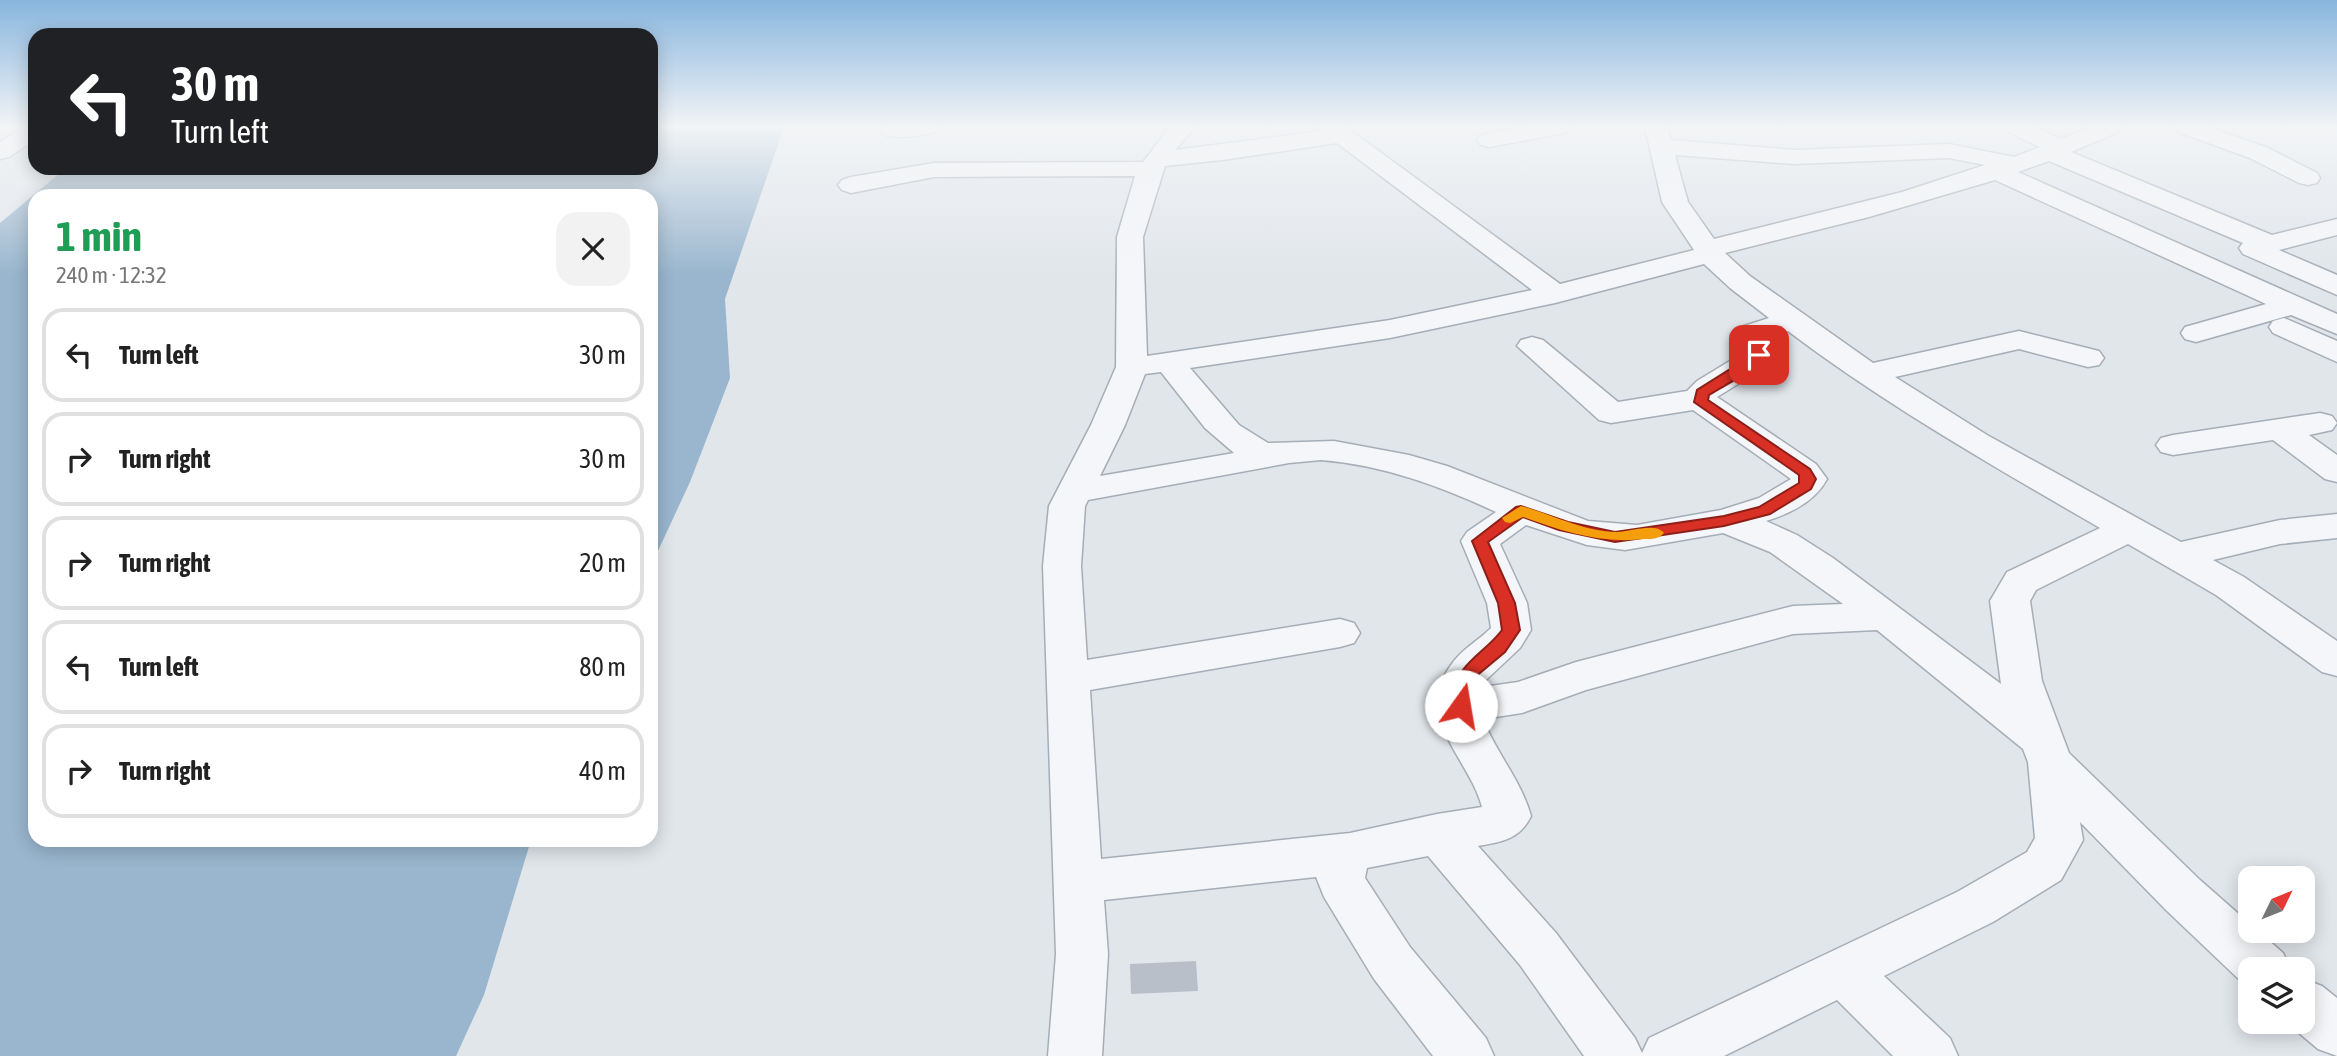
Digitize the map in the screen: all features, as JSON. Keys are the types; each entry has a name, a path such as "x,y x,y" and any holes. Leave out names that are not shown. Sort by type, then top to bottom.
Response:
{"street":[{"path":"851,185 899,176"},
{"path":"1154,176 1130,237 1150,365 1237,441 1277,456"},
{"path":"1397,176 1555,294"},
{"path":"1668,176 1675,202 1708,251 1740,282 1868,373 1975,442 2230,586 2337,661"},
{"path":"1075,1056 1082,954 1062,566 1067,506 1108,425 1150,365 1390,329 1555,294 1974,176"},
{"path":"2024,176 2337,325"},
{"path":"2114,176 2267,243"},
{"path":"2329,234 2267,243 2253,248 2337,286"},
{"path":"2196,333 2294,305"},
{"path":"2261,316 2337,353"},
{"path":"1700,399 1708,388 1756,359 1759,355 1755,332 1793,320"},
{"path":"1868,373 2019,340 2088,358"},
{"path":"1532,346 1602,409 1611,413 1700,399"},
{"path":"1075,491 1309,450 1408,465 1461,482 1521,511 1564,526 1615,537 1724,521 1765,510 1800,491 1809,479 1796,466 1700,399"},
{"path":"2173,445 2320,423"},
{"path":"2280,429 2337,471"},
{"path":"1078,882 1351,853 1437,833 1499,823 1508,816 1466,733 1461,706 1463,680 1499,647 1511,630 1507,603 1480,541 1521,511"},
{"path":"1724,521 1748,526 1806,556 1886,616 2046,751 2183,895 2251,957"},
{"path":"2176,556 2280,533 2337,526"},
{"path":"1668,1056 1975,907 2044,866 2059,840 2046,751 2021,681 2010,601 2021,581 2129,530"},
{"path":"1461,706 1522,697 1576,677 1793,620 1886,616"},
{"path":"1068,679 1340,633"},
{"path":"1437,833 1538,949 1616,1056"},
{"path":"1351,853 1343,859 1339,869 1341,882 1416,996 1467,1056"},
{"path":"1844,972 1931,1056"},
{"path":"2315,1013 2337,1031"}],"water":[{"path":"56,176 767,176 725,299 730,378 690,482 658,551 658,189 41,189"},
{"path":"28,200 28,847 529,847 484,995 456,1056 0,1056 0,223"}],"building":[{"path":"1196,961 1198,991 1131,994 1130,964"}],"slow traffic":[{"path":"1510,518 1521,511 1564,526 1615,537 1656,533"}],"route":[{"path":"1461,706 1463,680 1474,667 1499,647 1511,630 1507,603 1479,545 1480,541 1486,534 1521,511 1564,526 1615,537 1724,521 1765,510 1806,485 1809,479 1804,472 1701,402 1702,393 1708,388 1749,364 1759,355"}]}
